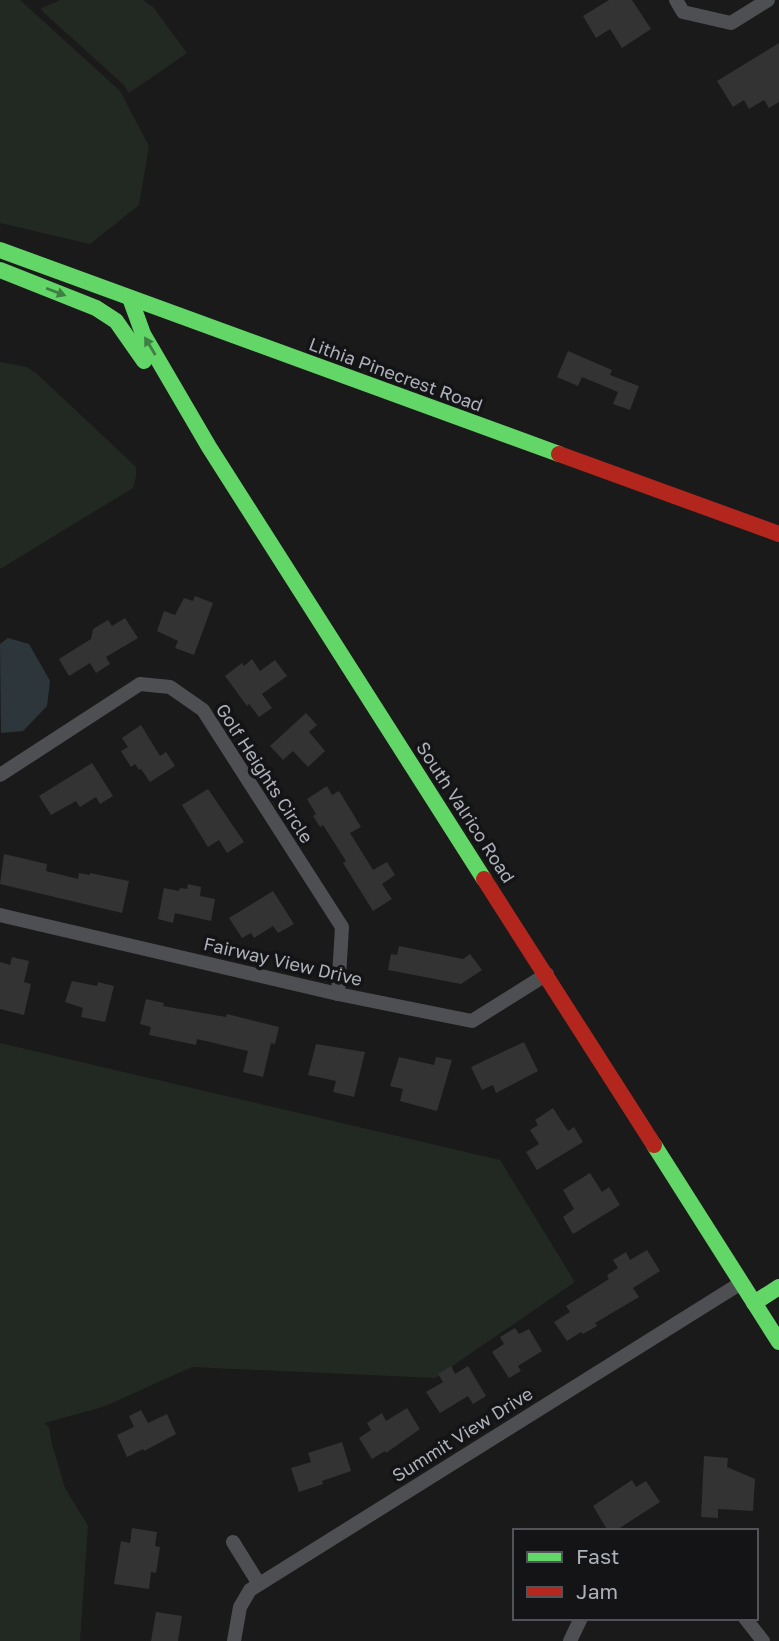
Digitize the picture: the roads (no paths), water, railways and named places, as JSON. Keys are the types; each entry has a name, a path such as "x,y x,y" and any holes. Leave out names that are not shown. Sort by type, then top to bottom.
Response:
{"street":[{"path":"676,0 683,12 732,23 768,0"},
{"name":"Lithia Pinecrest Road","path":"0,250 779,534"},
{"path":"0,270 111,316 209,447"},
{"name":"South Valrico Road","path":"130,298 143,334 209,447 779,1342"},
{"name":"Golf Heights Circle","path":"0,775 140,684 170,687 203,710 342,927 338,994"},
{"name":"Fairway View Drive","path":"0,915 338,994 472,1021 547,974"},
{"name":"Summit View Drive","path":"234,1641 240,1607 250,1590 741,1283"},
{"path":"754,1303 779,1287"},
{"path":"233,1542 260,1584"},
{"path":"570,1641 580,1620"},
{"path":"747,1620 763,1641"}]}
